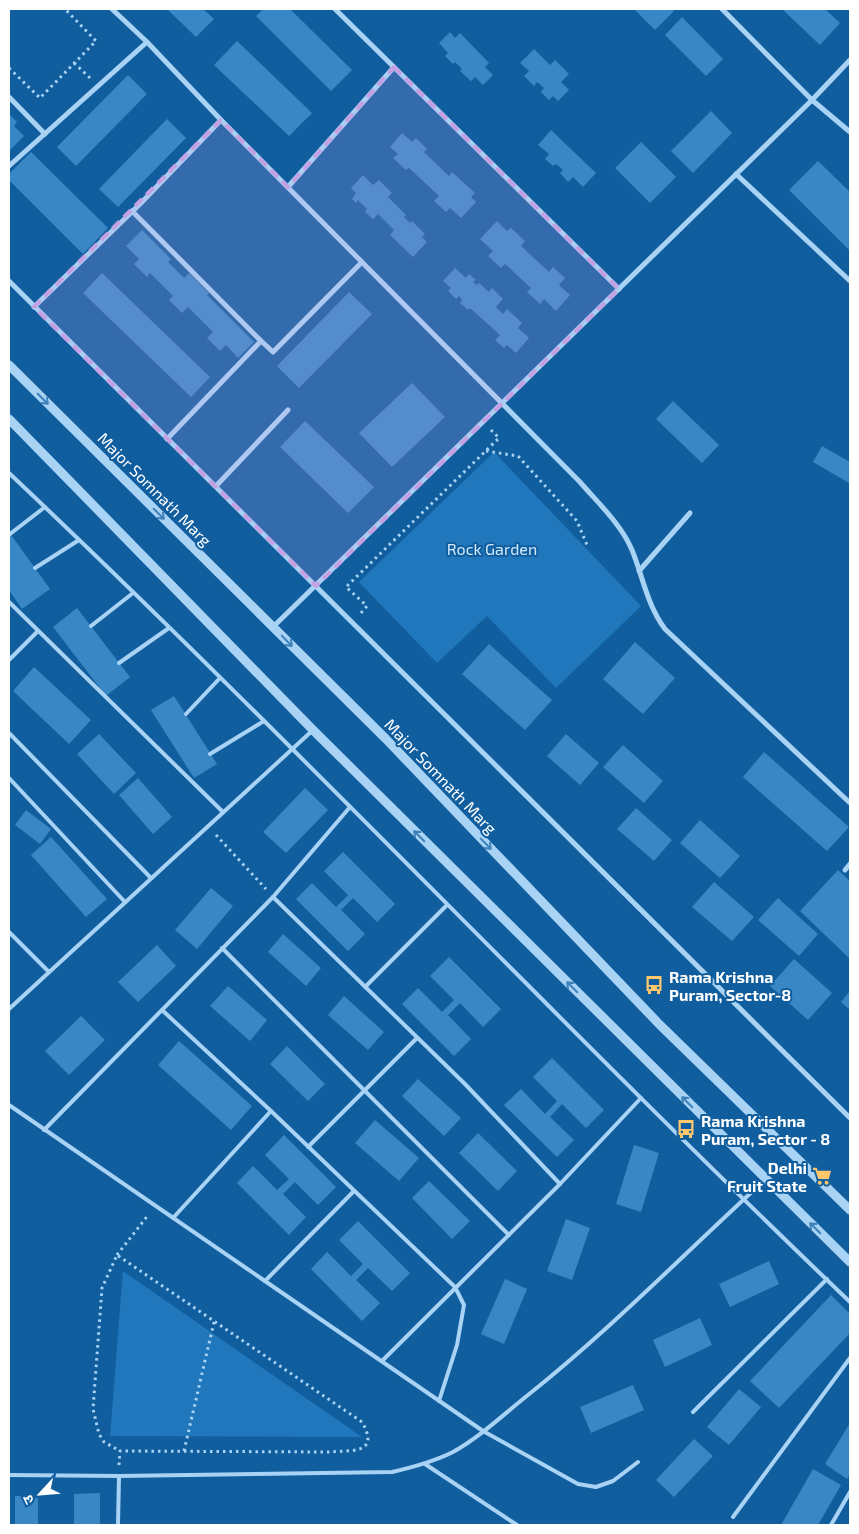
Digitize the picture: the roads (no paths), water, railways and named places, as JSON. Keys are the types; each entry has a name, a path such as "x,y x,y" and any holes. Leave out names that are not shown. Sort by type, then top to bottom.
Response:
{"street":[{"path":"112,9 147,42 221,120 580,482 609,515 627,540 653,611 665,629 850,803"},
{"path":"335,9 618,289"},
{"path":"722,9 812,100 850,132"},
{"path":"9,166 147,42"},
{"path":"274,627 812,100 850,60"},
{"path":"288,187 394,67"},
{"path":"9,97 45,134"},
{"path":"34,307 221,120"},
{"path":"736,174 850,281"},
{"path":"132,211 273,352 362,262"},
{"path":"9,281 850,1118"},
{"path":"167,439 261,341 257,336"},
{"name":"Major Somnath Marg","path":"9,365 386,739 660,1025 850,1210"},
{"path":"216,486 288,410"},
{"path":"9,419 312,730 850,1262"},
{"path":"639,570 690,513"},
{"path":"845,870 850,864"}],"lane":[{"path":"9,473 264,721 641,1098 850,1302"},
{"path":"10,534 45,507"},
{"path":"35,568 79,540"},
{"path":"91,626 133,592"},
{"path":"9,602 223,812"},
{"path":"119,663 169,628"},
{"path":"9,660 38,631"},
{"path":"186,714 220,678"},
{"path":"210,754 264,721"},
{"path":"9,1009 48,971 312,730"},
{"path":"9,734 151,878"},
{"path":"9,778 125,902"},
{"path":"44,1130 273,897 350,808"},
{"path":"273,897 465,1084 560,1184"},
{"path":"365,987 447,905"},
{"path":"9,932 48,971"},
{"path":"222,948 509,1235"},
{"path":"162,1010 455,1287 464,1305 457,1345 439,1401"},
{"path":"308,1147 417,1038"},
{"path":"382,1362 560,1184 641,1098"},
{"path":"9,1105 439,1401 483,1430 578,1484 596,1487 613,1481 638,1462"},
{"path":"173,1218 271,1111"},
{"path":"9,1475 118,1476 392,1472 426,1464 454,1451 558,1371 603,1333 766,1179"},
{"path":"265,1281 354,1190"},
{"path":"693,1412 827,1279"},
{"path":"733,1517 850,1358"},
{"path":"426,1464 517,1525"},
{"path":"118,1476 118,1525"},
{"path":"831,1525 850,1492"}],"place":[{"name":"Rama Krishna Puram, Sector-8","path":"654,985"},
{"name":"Rama Krishna Puram, Sector - 8","path":"686,1129"},
{"name":"Delhi Fruit State","path":"822,1176"}],"park label":[{"name":"Rock Garden","path":"492,548"}]}
